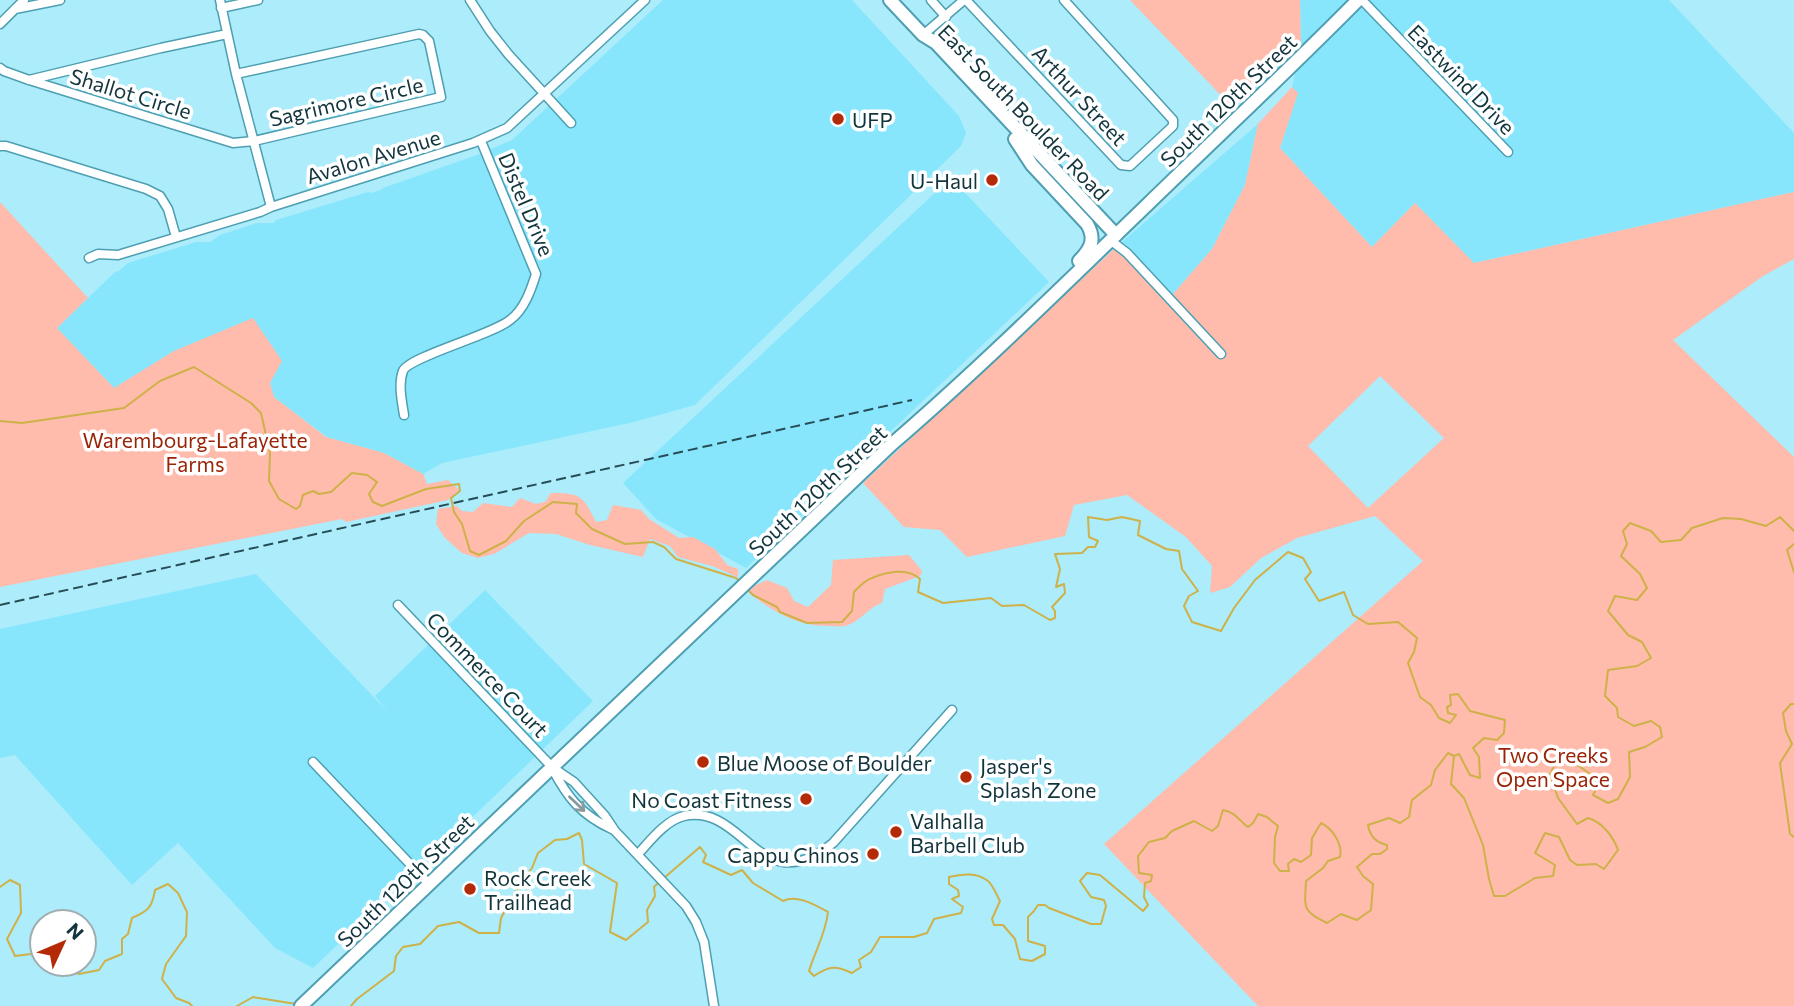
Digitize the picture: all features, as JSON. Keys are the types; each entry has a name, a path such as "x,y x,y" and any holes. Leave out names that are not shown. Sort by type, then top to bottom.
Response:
{"main road":[{"name":"East South Boulder Road","path":"890,0 923,35 936,43 1113,238"},
{"name":"South 120th Street","path":"305,1002 892,444 1019,330 1360,0"},
{"path":"923,35 933,51 1015,139"},
{"name":"East South Boulder Road","path":"1015,139 1113,238"},
{"name":"East South Boulder Road","path":"1015,139 1032,165 1087,224 1093,239 1086,254 1057,282 1019,330"}],"street":[{"path":"0,24 24,0"},
{"path":"15,9 60,0"},
{"path":"258,0 220,4 271,207"},
{"path":"470,0 509,55 571,123"},
{"name":"Avalon Avenue","path":"89,258 97,254 118,255 481,141 507,128 645,0"},
{"path":"931,0 946,17"},
{"path":"923,35 965,0"},
{"name":"Arthur Street","path":"965,0 1121,165 1130,166 1173,126 1173,120 1064,0"},
{"name":"Eastwind Drive","path":"1360,0 1508,152"},
{"path":"29,80 148,50 227,34"},
{"name":"Sagrimore Circle","path":"236,74 419,34 423,34 429,41 441,97 254,141"},
{"name":"Shallot Circle","path":"0,68 29,80 233,143 254,141"},
{"name":"Distel Drive","path":"404,415 401,394 404,368 493,331 512,319 528,295 536,274 481,141"},
{"path":"0,146 99,174 160,196 168,209 176,237"},
{"name":"East South Boulder Road","path":"1113,238 1221,354"},
{"name":"Commerce Court","path":"398,605 552,767"},
{"path":"638,854 668,825 683,816 696,816 725,824 771,859 793,862 816,856 833,843 952,710"},
{"path":"313,762 429,884"},
{"path":"552,767 564,792 582,810 615,831"},
{"path":"552,767 574,782 615,831 686,906 704,942 714,1006"}],"shaded area":[{"path":"663,0 852,0 959,116 966,133 961,146 695,405 634,422 442,463 423,474 384,453 327,437 274,397 270,383 174,351 114,389 57,328 115,272 128,263 196,242 210,242 220,235 257,223 273,223 371,193 512,140"},
{"path":"1300,0 1669,0 1794,133 1794,192 1473,263 1415,203 1373,248 1280,148 1297,93 1292,87 1301,46"},
{"path":"1258,124 1245,185 1212,249 1167,302 1115,248"},
{"path":"951,178 1049,282 746,568 656,519 623,483"},
{"path":"256,574 388,712 375,696 485,590 593,701 313,968 275,948 178,843 132,885 15,755 0,758 0,629"}],"green space":[{"path":"1130,0 1300,0 1301,46 1268,71 1232,107"},
{"name":"Two Creeks Open Space","path":"1292,87 1298,93 1280,148 1372,247 1415,203 1474,263 1794,192 1794,259 1763,276 1673,340 1794,457 1794,1006 1258,1006 1104,844 1423,561 1375,516 1297,538 1261,558 1230,587 1210,593 1212,566 1186,537 1127,495 1074,505 1065,536 967,557 940,530 904,527 863,483 1115,248 1167,301 1212,249 1245,185 1258,124","holes":["1380,376 1444,438 1368,508 1308,446"]},
{"name":"Warembourg-Lafayette Farms","path":"0,202 88,298 57,328 114,388 174,351 253,318 282,361 270,383 274,397 326,437 384,453 423,474 427,484 448,480 459,490 448,500 346,522 342,519 0,587"},
{"path":"551,493 575,495 580,498 588,506 596,522 607,520 613,505 641,510 649,519 679,538 693,537 715,549 727,565 738,569 738,577 712,566 678,557 670,546 650,539 643,557 556,534 529,533 494,554 478,558 462,553 445,538 436,524 438,509 457,506 462,511 473,512 483,503 512,507 520,498 536,504 545,502"},
{"path":"909,555 922,571 920,576 885,589 882,603 845,626 795,621 776,612 748,592 767,580 787,588 794,601 808,607 831,585 833,560"}],"waterway":[{"path":"0,421 22,423 124,408 160,381 194,367 251,403 261,413 270,453 269,481 279,499 296,509 300,506 303,495 313,491 319,494 331,492 352,473 367,475 377,482 369,494 373,502 382,506 426,489 459,484 460,491 451,498 454,512 462,524 470,551 479,555 506,541 524,521 553,502 577,504 576,513 592,529 625,544 653,542 664,547 676,559 738,580"},
{"path":"747,589 777,607 780,612 807,623 842,622 852,611 854,592 865,582 884,574 903,572 920,579 918,592 943,603 991,598 1002,606 1024,605 1050,620 1055,618 1052,607 1065,593 1064,584 1056,587 1060,569 1055,554 1082,553 1088,547 1095,547 1098,541 1089,537 1088,517 1107,520 1122,517 1140,521 1138,535 1166,549 1179,551 1182,569 1198,591 1189,596 1184,606 1192,622 1221,631 1255,580 1288,552 1303,558 1311,572 1305,579 1319,601 1344,592 1353,615 1368,624 1398,622 1417,638 1408,663 1420,697 1431,705 1439,718 1450,723 1456,715 1448,713 1450,695 1458,694 1470,711 1505,720 1504,733 1497,740 1484,738 1473,748 1479,757 1480,778 1470,775 1459,754 1454,756 1451,784 1464,798 1483,845 1494,896 1505,896 1535,878 1553,876 1555,865 1535,853 1545,833 1559,837 1570,860 1577,865 1596,864 1604,869 1618,850 1602,826 1588,818 1577,824 1558,798 1550,775 1557,759 1572,761 1597,779 1598,785 1593,795 1608,803 1618,799 1630,777 1629,752 1662,737 1660,727 1651,721 1634,726 1618,717 1617,708 1605,696 1608,670 1637,666 1651,658 1642,642 1628,635 1608,611 1615,596 1637,600 1647,588 1640,574 1621,556 1627,544 1623,531 1630,523 1651,531 1661,542 1681,540 1692,528 1723,518 1741,519 1766,526 1780,517 1794,531"},
{"path":"1794,544 1787,550 1794,572"},
{"path":"1794,704 1783,713 1786,731 1792,744 1780,763 1790,834 1794,837"},
{"path":"664,878 700,847 706,855 703,862 731,875 742,870 753,883 783,901 800,900 828,912 823,935 809,971 814,976 832,968 852,973 861,967 859,960 871,952 880,937 914,937 927,933 934,919 961,913 963,907 952,899 959,896 958,890 949,884 949,877 974,875 990,883 1000,901 992,919 994,925 1003,925 1015,939 1020,959 1032,961 1045,954 1045,946 1028,941 1028,917 1038,905 1045,905 1091,924 1101,924 1106,906 1104,900 1091,897 1080,881 1087,873 1100,875 1143,911 1148,905 1144,897 1145,883 1151,881 1152,875 1139,873 1138,856 1149,842 1165,838 1172,831 1194,821 1212,831 1218,826 1223,810 1248,827 1258,814 1278,826 1274,863 1280,871 1289,871 1288,864 1294,859 1301,862 1311,855 1312,838 1321,823 1325,825 1338,842 1340,857 1328,861 1306,881 1306,907 1313,915 1327,923 1341,914 1357,920 1371,910 1373,884 1357,867 1372,854 1380,854 1387,849 1387,845 1374,838 1368,825 1389,818 1400,823 1409,817 1412,800 1431,785 1435,770 1448,753 1454,756"},
{"path":"351,1006 394,971 396,956 403,947 420,944 438,926 459,922 479,933 499,933 501,918 532,868 538,853 555,840 567,839 579,833 584,864 617,883 610,932 626,940 648,922 647,910 655,896 654,887 659,882"},
{"path":"0,887 10,880 20,885 21,913 7,939 15,956 28,954"},
{"path":"98,970 105,961 122,954 122,939 128,934 132,918 148,908 155,890 168,884 178,893 187,912 186,936 166,964 162,979 176,998 192,1006"},
{"path":"237,1006 253,997 296,1004"}],"railway":[{"path":"0,605 912,400"}],"place":[{"name":"UFP","path":"838,119"},
{"name":"U-Haul","path":"992,180"},
{"name":"Blue Moose of Boulder","path":"703,762"},
{"name":"Jasper's Splash Zone","path":"966,777"},
{"name":"No Coast Fitness","path":"806,799"},
{"name":"Valhalla Barbell Club","path":"896,832"},
{"name":"Cappu Chinos","path":"873,854"},
{"name":"Rock Creek Trailhead","path":"470,889"}]}
